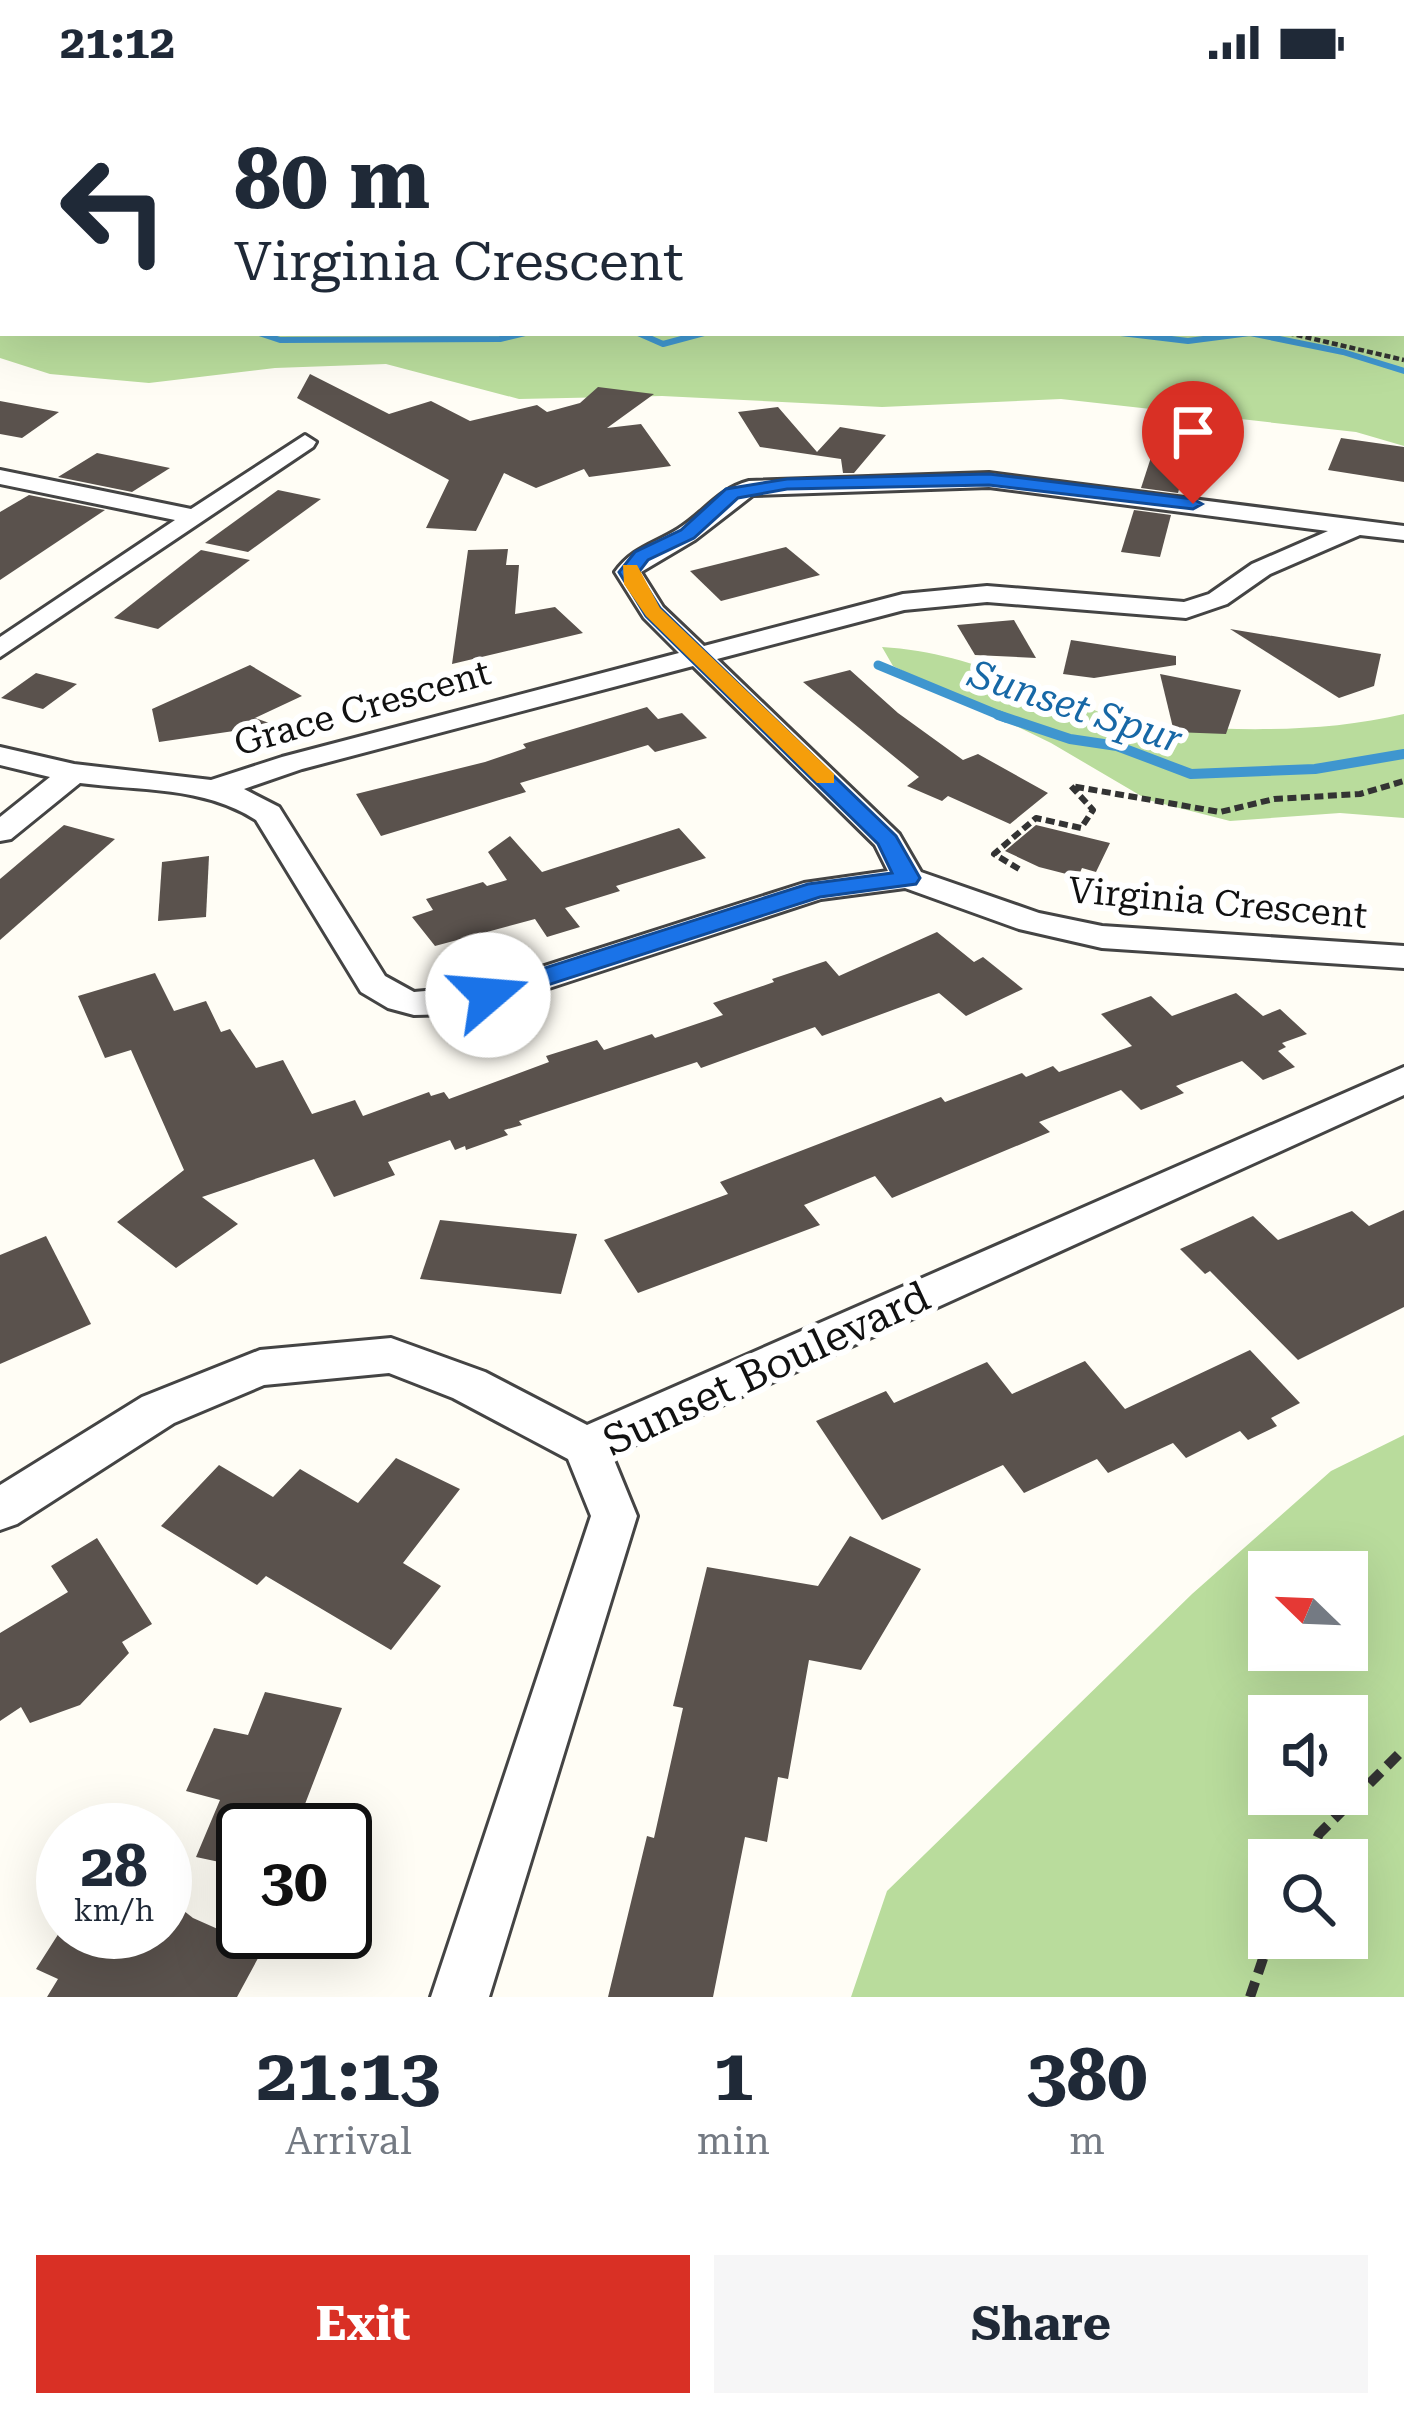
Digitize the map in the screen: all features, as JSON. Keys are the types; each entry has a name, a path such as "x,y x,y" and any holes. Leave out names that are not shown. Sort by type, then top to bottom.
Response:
{"street":[{"path":"0,649 305,442"},
{"path":"0,477 192,517"},
{"path":"908,878 888,841 653,612 628,572 641,556 688,534 732,493 749,488 989,479 1404,533"},
{"path":"700,655 937,596 987,594 1186,610 1217,599 1261,569 1352,529"},
{"name":"Grace Crescent","path":"212,790 292,763 700,655"},
{"path":"0,756 74,773 212,790"},
{"path":"0,832 74,773"},
{"name":"Grace Crescent","path":"212,790 256,804 268,814 373,984 412,1005 445,1006 488,995 816,890 908,878"},
{"name":"Virginia Crescent","path":"908,878 1030,922 1102,937 1404,957"},
{"name":"Sunset Boulevard","path":"460,1997 614,1516 586,1446 1404,1080"},
{"path":"0,1510 158,1410 260,1368 391,1355 470,1385 586,1446"}],"path":[{"path":"1301,336 1404,360"},
{"path":"1019,868 994,854 1036,818 1082,828 1091,815 1091,805 1071,786 1220,812 1274,799 1360,794 1404,783"},
{"path":"1316,1839 1403,1751"},
{"path":"1250,1997 1263,1959"}],"green space":[{"path":"0,336 1404,336 1404,446 1356,432 1061,399 882,407 662,396 519,399 386,364 275,368 149,383 50,374 0,358"},
{"path":"882,647 977,666 1141,725 1294,728 1404,714 1404,818 1340,813 1230,821 1148,800 1051,743 893,666"},
{"path":"1404,1435 1404,1997 851,1997 887,1891 1192,1594 1331,1471"}],"building":[{"path":"310,374 389,414 431,401 470,421 537,405 547,412 580,403 598,387 654,394 607,428 641,424 671,466 589,477 584,469 536,488 504,473 476,531 426,528 449,480 297,398"},
{"path":"0,401 59,412 22,438 0,434"},
{"path":"778,407 817,452 840,427 886,435 854,473 843,473 841,459 760,447 738,412"},
{"path":"1341,438 1404,447 1404,482 1328,470"},
{"path":"1156,442 1191,446 1178,493 1141,488"},
{"path":"97,453 170,468 132,492 58,477"},
{"path":"278,490 321,499 248,552 205,543"},
{"path":"29,495 105,510 0,580 0,512"},
{"path":"1134,510 1171,515 1160,557 1121,552"},
{"path":"786,547 820,575 721,601 690,571"},
{"path":"508,549 506,565 519,565 515,614 555,607 583,633 452,664 468,550"},
{"path":"201,550 250,560 158,629 114,618"},
{"path":"1014,620 1036,658 975,655 957,625"},
{"path":"1230,629 1381,654 1374,686 1339,698"},
{"path":"1071,640 1176,656 1176,665 1094,678 1063,674"},
{"path":"250,665 302,696 255,718 275,725 159,742 152,709"},
{"path":"850,670 898,713 963,760 978,754 1048,793 1010,824 948,796 942,801 907,786 919,777 803,682"},
{"path":"36,673 77,684 43,709 1,698"},
{"path":"1160,674 1241,690 1226,734 1174,732"},
{"path":"647,707 658,719 682,713 707,738 655,752 648,745 520,783 526,792 381,836 356,794 485,762 526,748 523,744"},
{"path":"64,825 115,839 0,940 0,879"},
{"path":"1036,825 1110,843 1096,872 1082,868 1078,877 1039,867 1005,851"},
{"path":"679,828 706,858 616,886 620,891 565,908 580,927 547,937 535,919 435,946 412,917 433,910 426,899 507,880 488,852 510,836 542,872"},
{"path":"209,856 206,917 158,921 162,862"},
{"path":"937,932 974,962 983,957 1023,989 966,1016 939,993 822,1036 815,1027 701,1068 697,1062 519,1121 522,1125 504,1130 508,1135 466,1150 465,1146 455,1150 450,1140 388,1162 395,1175 334,1197 314,1159 202,1197 238,1224 176,1268 117,1222 184,1170 131,1050 105,1058 78,996 155,973 174,1011 206,1001 221,1032 230,1029 256,1068 283,1060 312,1114 355,1100 363,1116 429,1092 431,1096 444,1092 449,1099 549,1062 546,1056 597,1040 604,1050 652,1034 655,1038 723,1015 713,1003 774,982 772,979 826,961 839,976"},
{"path":"1236,993 1263,1016 1280,1009 1307,1034 1282,1043 1286,1047 1278,1051 1295,1067 1263,1080 1242,1061 1176,1086 1184,1093 1141,1110 1121,1090 1039,1122 1050,1132 892,1198 875,1176 804,1205 820,1225 638,1293 604,1240 728,1194 720,1182 941,1097 945,1102 1053,1066 1059,1072 1132,1046 1101,1014 1151,996 1172,1016"},
{"path":"1404,1210 1404,1307 1298,1360 1210,1271 1205,1274 1180,1249 1253,1216 1278,1240 1352,1211 1369,1226"},
{"path":"440,1220 577,1234 561,1294 420,1279"},
{"path":"46,1236 91,1324 0,1364 0,1255"},
{"path":"1250,1350 1300,1403 1271,1418 1277,1426 1248,1440 1240,1431 1186,1458 1173,1443 1108,1473 1097,1459 1024,1493 1003,1465 882,1520 816,1421 886,1391 894,1403 987,1362 1012,1394 1085,1361 1125,1409"},
{"path":"396,1458 460,1489 403,1563 441,1586 391,1650 266,1576 257,1585 161,1526 219,1465 273,1497 300,1469 358,1503"},
{"path":"850,1536 921,1569 861,1670 809,1660 788,1779 778,1777 767,1842 745,1837 713,1997 608,1997 647,1836 654,1838 683,1708 673,1706 707,1567 818,1586"},
{"path":"97,1538 152,1624 122,1642 129,1653 80,1705 30,1723 21,1707 0,1721 0,1633 68,1592 51,1566"},
{"path":"265,1692 342,1708 305,1803 219,1803 186,1791 214,1728 248,1735"},
{"path":"216,1810 216,1861 196,1857"},
{"path":"192,1917 216,1928 216,1959 258,1959 237,1997 47,1997 58,1979 36,1969 42,1959 192,1959"}],"waterway":[{"path":"268,336 280,340 512,336"},
{"path":"645,336 663,344 693,336"},
{"path":"1146,336 1188,341 1227,336"},
{"path":"1265,336 1404,371"},
{"name":"Sunset Spur","path":"878,665 1002,716"},
{"name":"Sunset Spur","path":"998,715 1002,716"},
{"name":"Sunset Spur","path":"1002,716 1070,739 1117,746 1191,774 1315,769 1404,754"},
{"name":"Sunset Spur","path":"1002,716 1006,718"}],"slow traffic":[{"path":"630,569 633,584 653,612 825,778"}],"route":[{"path":"488,995 816,890 908,878 888,841 653,612 628,572 641,556 688,534 732,493 787,484 989,479 1193,504"}]}
